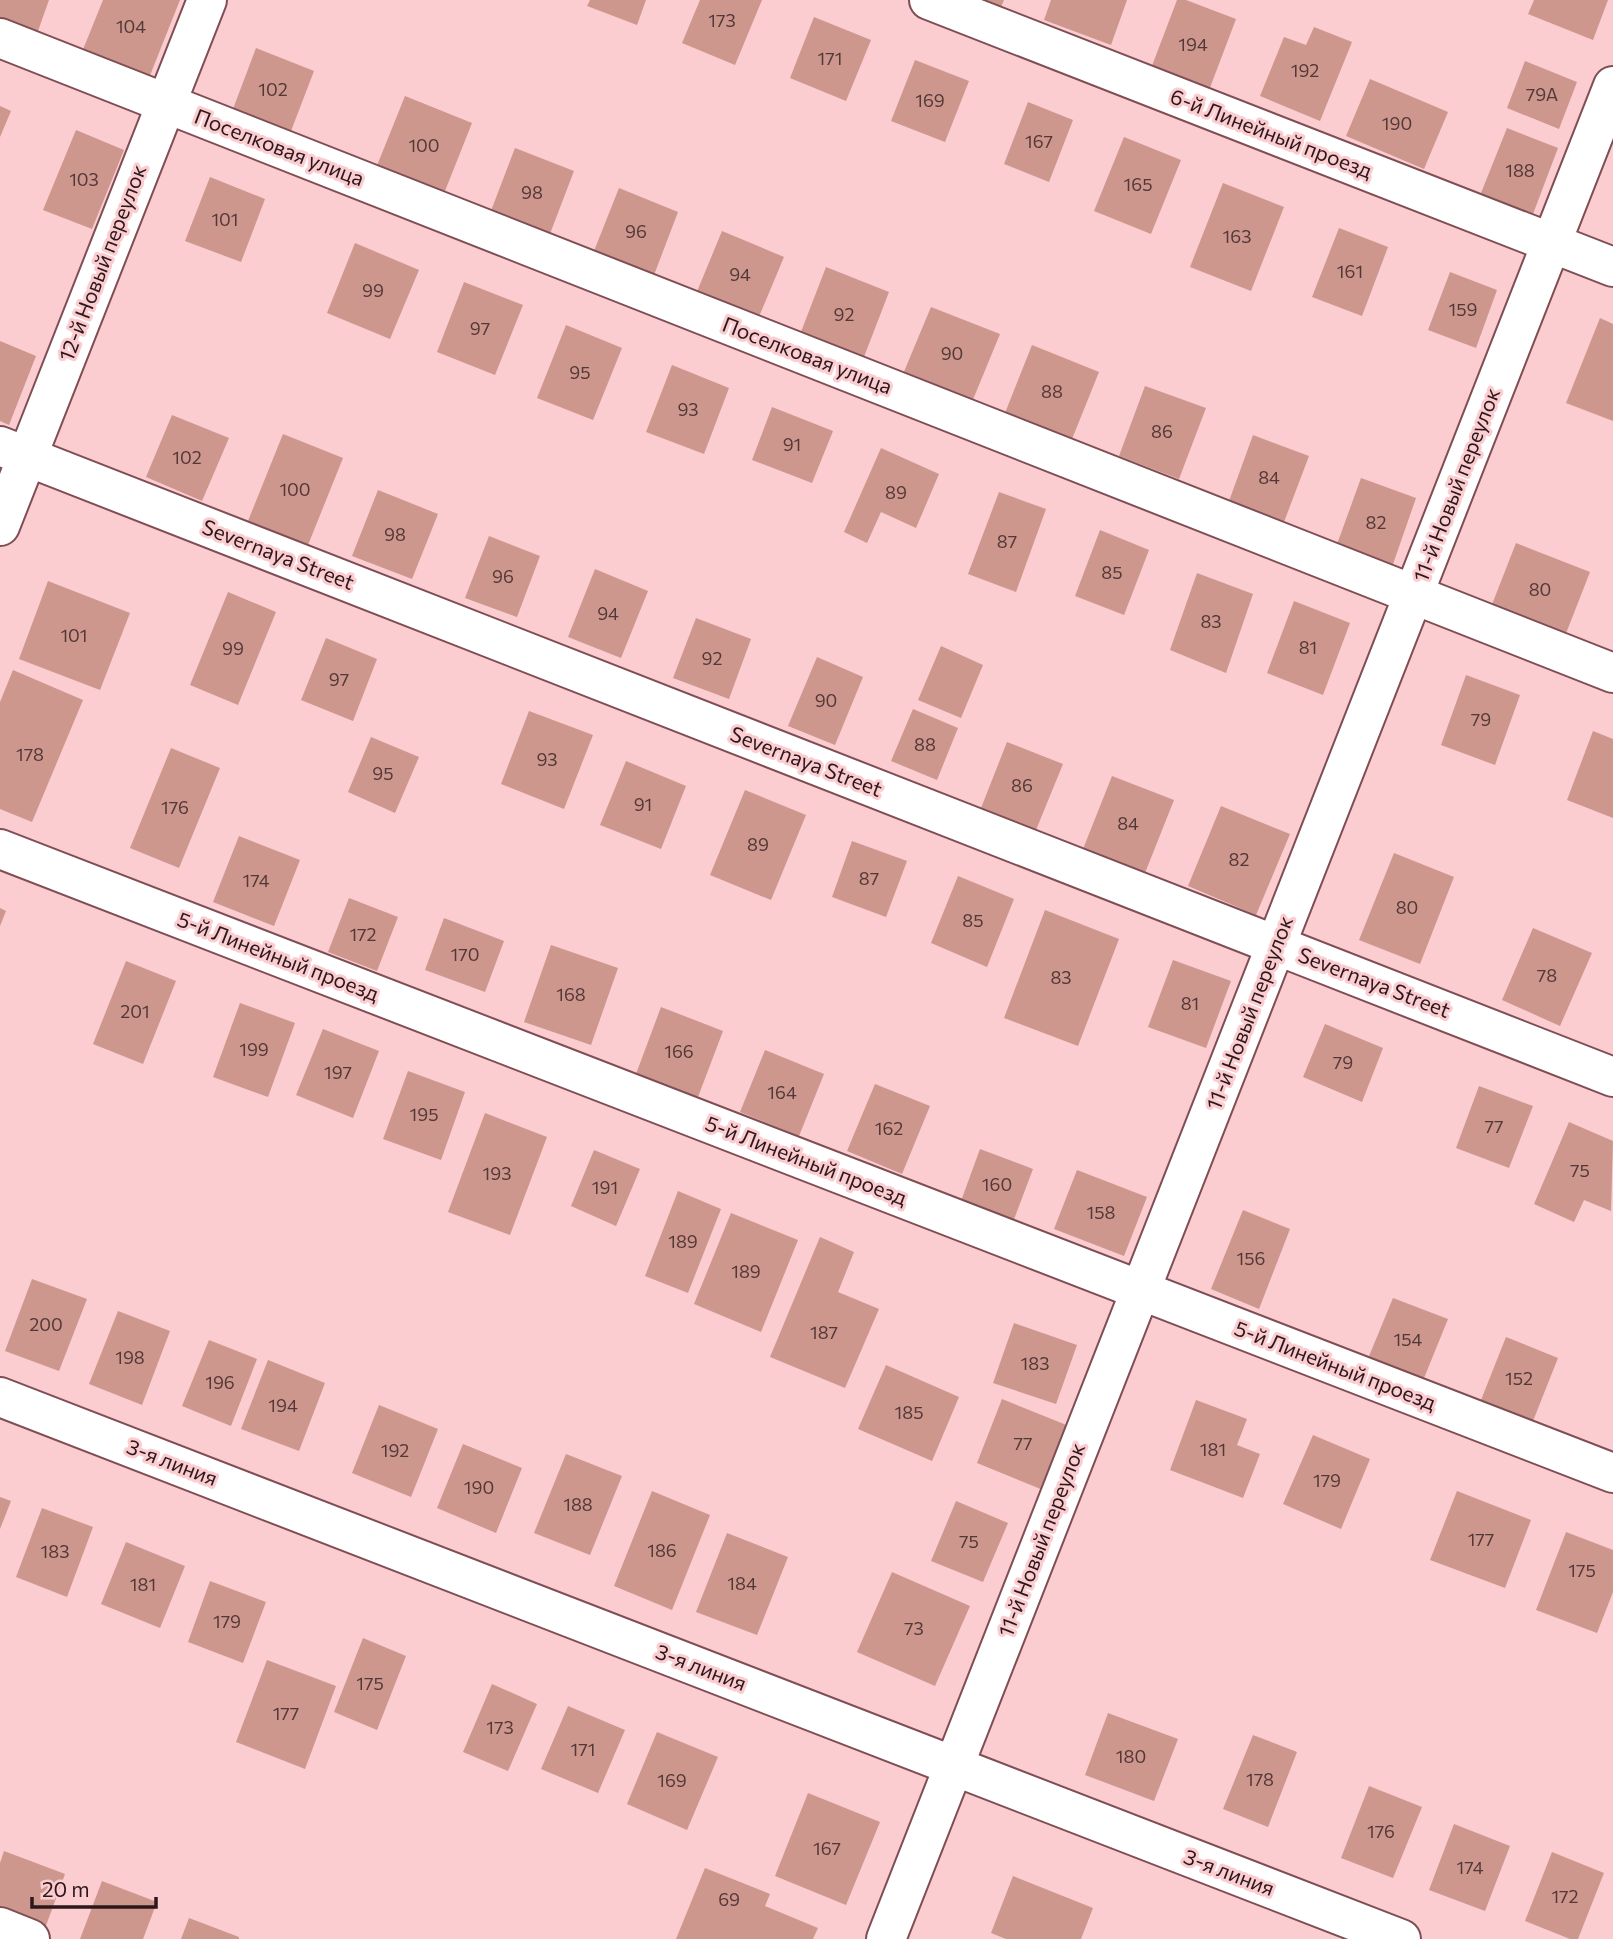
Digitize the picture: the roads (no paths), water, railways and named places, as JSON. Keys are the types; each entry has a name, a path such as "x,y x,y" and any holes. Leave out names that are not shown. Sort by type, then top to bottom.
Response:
{"street":[{"name":"12-й Новый переулок","path":"0,526 14,452 166,104 207,0"},
{"name":"6-й Линейный проезд","path":"929,0 1613,267"},
{"name":"Поселковая улица","path":"0,38 1613,673"},
{"name":"11-й Новый переулок","path":"886,1939 1613,86"},
{"name":"Severnaya Street","path":"14,452 1613,1077"},
{"name":"5-й Линейный проезд","path":"0,849 1613,1473"},
{"name":"3-я линия","path":"0,1397 1401,1939"},
{"path":"0,1927 30,1939"}]}
